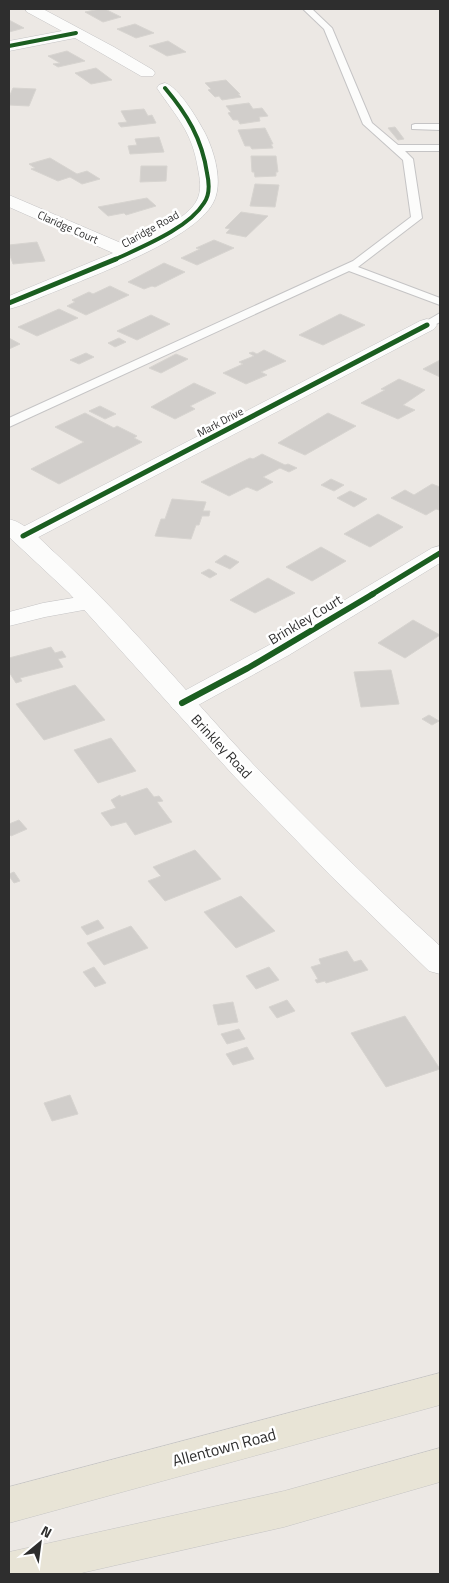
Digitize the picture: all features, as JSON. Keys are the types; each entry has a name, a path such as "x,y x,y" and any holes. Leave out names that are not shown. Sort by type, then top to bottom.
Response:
{"main road":[{"name":"Allentown Road","path":"9,1505 440,1389"},
{"path":"9,1571 284,1509 440,1464"}],"street":[{"path":"32,9 109,50 147,73"},
{"path":"9,46 76,33"},
{"name":"Claridge Road","path":"9,303 127,253 162,236 198,211 206,198 209,179 206,158 200,138 188,116 165,88"},
{"name":"Claridge Court","path":"9,200 127,253"},
{"name":"Mark Drive","path":"16,531 434,321"},
{"name":"Brinkley Road","path":"16,531 59,568 92,602 182,703 310,839 440,963"},
{"name":"Brinkley Court","path":"182,703 250,667 440,552"},
{"path":"9,619 44,610 92,602"}],"lane":[{"path":"9,423 357,263 417,218 408,159 368,124 328,28 307,9"},
{"path":"414,127 440,127"},
{"path":"396,148 440,148"},
{"path":"348,267 440,302"}],"building":[{"path":"105,9 121,17 103,22 85,12"},
{"path":"9,20 24,28 9,32"},
{"path":"135,24 154,33 136,38 117,29"},
{"path":"168,41 186,52 167,56 149,46"},
{"path":"67,51 85,61 58,67 53,64 60,63 48,56"},
{"path":"96,68 112,80 91,84 75,73"},
{"path":"226,80 241,97 222,100 219,96 215,97 208,90 211,89 205,83"},
{"path":"13,88 36,89 29,106 9,105 9,97"},
{"path":"249,103 253,109 262,108 268,116 259,117 260,121 240,124 238,120 233,120 228,113 231,112 226,106"},
{"path":"144,109 148,116 152,115 156,123 121,127 118,123 127,122 121,111"},
{"path":"395,127 404,139 398,140 388,128"},
{"path":"265,128 273,148 252,149 250,146 245,146 238,130"},
{"path":"159,137 164,152 130,154 128,146 137,145 135,139"},
{"path":"251,156 276,156 278,172 276,172 276,176 255,177 254,172 252,172"},
{"path":"50,158 77,174 87,171 100,179 82,184 70,177 58,181 31,169 35,168 29,164"},
{"path":"141,166 167,166 166,181 140,182"},
{"path":"255,184 279,185 275,207 250,206"},
{"path":"147,198 156,206 126,215 124,213 108,216 98,207"},
{"path":"241,212 268,216 246,237 226,233 230,229 225,228"},
{"path":"214,240 234,248 197,265 181,258 200,249 196,248"},
{"path":"37,242 45,261 13,264 9,253 9,245"},
{"path":"164,263 185,272 155,287 152,286 144,289 128,282"},
{"path":"110,286 129,295 86,315 67,306 75,302 72,300 89,292 93,294"},
{"path":"59,309 78,318 37,336 18,327"},
{"path":"340,314 365,325 323,345 299,335"},
{"path":"151,315 170,324 137,340 117,331"},
{"path":"9,338 20,344 9,349"},
{"path":"119,338 126,342 115,347 108,343"},
{"path":"264,350 286,361 261,372 267,375 246,384 223,373 243,364 239,362 254,356 249,353 257,354"},
{"path":"86,353 94,357 79,364 70,360"},
{"path":"176,354 188,359 161,373 149,368"},
{"path":"440,360 440,377 423,369"},
{"path":"399,379 425,390 403,405 415,410 398,419 361,403 385,390 381,389"},
{"path":"194,383 216,393 190,406 195,409 175,419 151,407"},
{"path":"100,406 116,414 105,419 89,411"},
{"path":"85,413 114,428 117,426 137,436 134,438 142,442 59,484 31,469 84,442 55,427"},
{"path":"328,413 356,426 305,455 278,443"},
{"path":"262,454 285,465 288,464 297,468 289,472 280,468 263,477 273,482 257,491 247,487 229,496 201,482 250,458 253,459"},
{"path":"331,479 344,485 334,491 321,485"},
{"path":"432,484 440,487 439,510 436,509 426,515 391,498 405,490 414,495"},
{"path":"350,491 367,499 354,507 337,498"},
{"path":"172,499 206,502 203,511 210,511 209,516 202,516 199,525 196,525 191,539 155,536 161,519 165,519"},
{"path":"378,514 403,527 370,547 344,534"},
{"path":"321,547 346,561 312,581 286,567"},
{"path":"225,555 239,562 230,569 215,562"},
{"path":"209,569 217,574 210,578 201,573"},
{"path":"268,578 295,593 255,613 230,600"},
{"path":"413,620 440,635 405,658 378,643"},
{"path":"51,647 55,653 62,651 66,657 58,659 63,667 20,678 22,681 16,683 9,672 9,658"},
{"path":"391,670 399,704 361,707 354,672"},
{"path":"75,685 105,720 44,740 16,704"},
{"path":"429,715 439,721 432,725 422,719"},
{"path":"111,738 136,771 98,783 74,750"},
{"path":"147,788 154,797 159,796 163,801 157,802 172,822 135,835 126,822 111,826 101,813 116,808 111,800 120,795 121,797"},
{"path":"19,820 27,829 11,836 9,834 9,824"},
{"path":"195,850 221,879 165,901 148,881 161,876 153,867"},
{"path":"14,872 20,881 14,883 9,874"},
{"path":"241,896 275,931 236,948 204,912"},
{"path":"98,920 104,928 87,935 81,927"},
{"path":"131,926 148,948 104,965 87,943"},
{"path":"347,951 354,962 361,960 368,970 326,983 325,981 317,983 315,980 318,979 311,967 321,964 319,959"},
{"path":"94,967 106,983 95,987 83,972"},
{"path":"269,967 279,980 256,989 246,976"},
{"path":"287,1000 295,1011 277,1018 269,1007"},
{"path":"233,1002 238,1022 218,1025 213,1005"},
{"path":"405,1016 440,1069 386,1087 351,1033"},
{"path":"239,1029 245,1039 227,1044 221,1034"},
{"path":"247,1047 254,1059 233,1065 226,1054"},
{"path":"70,1095 78,1114 52,1121 44,1103"}],"cycle path":[{"path":"9,46 76,33"},
{"path":"9,303 84,273 144,246 191,218 204,204 209,183 202,147 187,116 165,88"},
{"path":"23,536 427,325"},
{"path":"182,703 280,650 440,553"}]}
